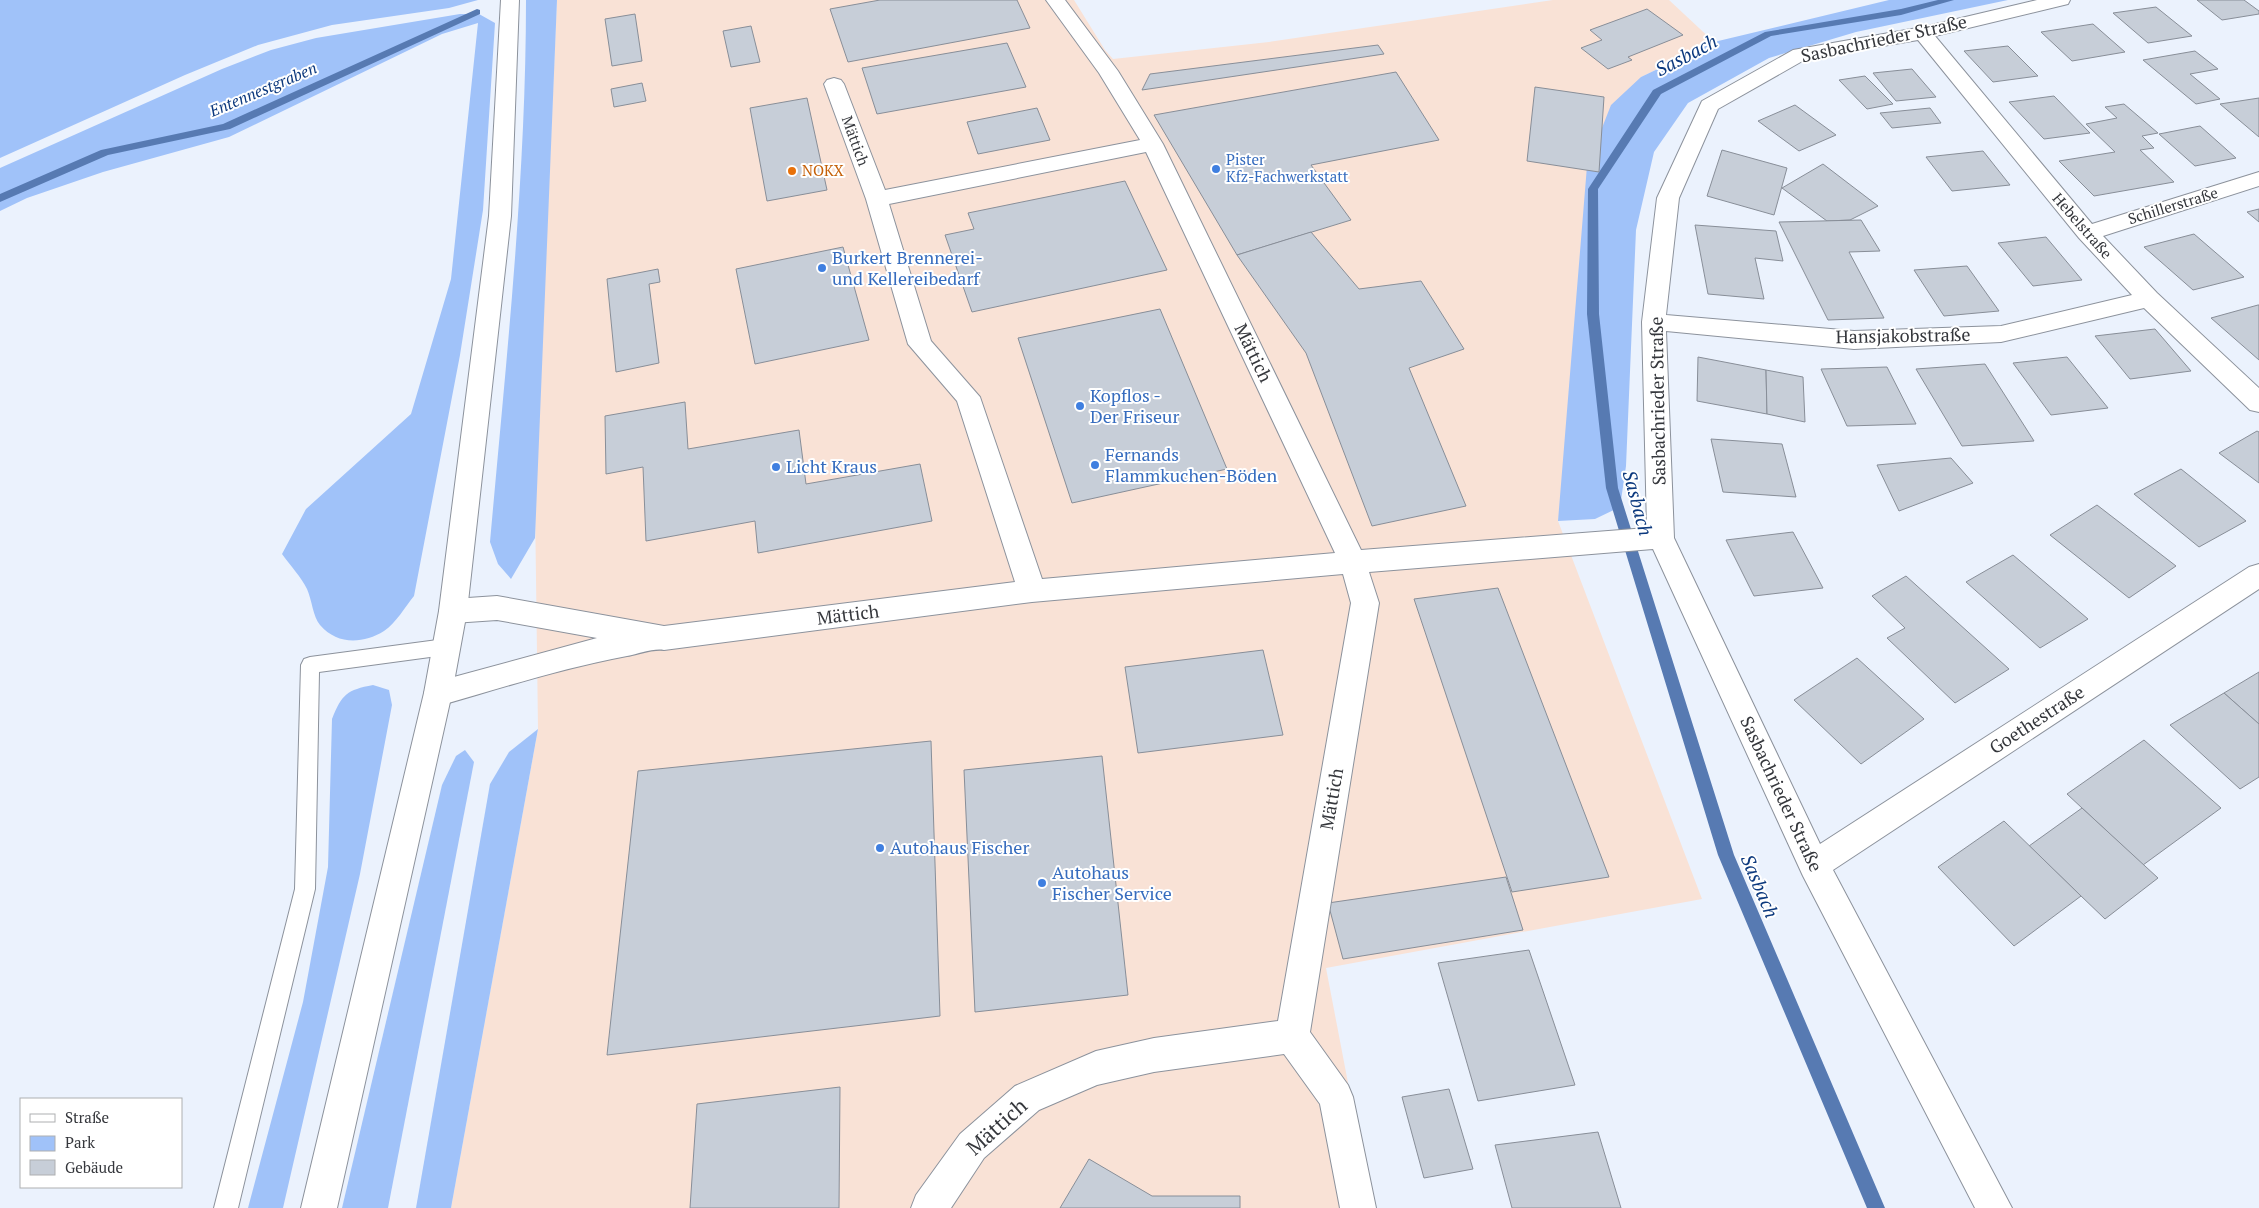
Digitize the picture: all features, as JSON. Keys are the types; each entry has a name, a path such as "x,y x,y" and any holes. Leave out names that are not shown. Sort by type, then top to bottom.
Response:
{"street":[{"path":"318,1208 438,693 453,611 500,216 510,0"},
{"name":"Mättich","path":"930,1208 972,1146 1027,1098 1096,1068 1154,1055 1292,1036 1365,603 1353,562 1153,144 1108,71 1055,0"},
{"name":"Sasbachrieder Straße","path":"1994,1208 1814,865 1652,539 1654,322 1668,198 1709,105 1800,54 1923,33 2061,0"},
{"name":"Hebelstraße","path":"1923,33 2086,233 2149,299 2259,403"},
{"name":"Mättich","path":"834,84 876,199 920,344 968,397 1032,592"},
{"path":"876,199 1153,144"},
{"name":"Schillerstraße","path":"2086,233 2259,179"},
{"name":"Hansjakobstraße","path":"1654,322 1854,340 2001,334 2149,299"},
{"name":"Mättich","path":"438,693 591,650 664,638 1032,592 1353,562 1652,539"},
{"name":"Goethestraße","path":"1814,865 2259,575"},
{"name":"Mättich","path":"453,611 496,608 664,638"},
{"path":"1292,1036 1336,1097 1358,1208"}],"lane":[{"path":"226,1208 305,889 310,666 445,647"}],"shaded area":[{"path":"557,0 1074,0 1105,50 1113,59 1269,42 1553,0 1669,0 1714,42 1641,77 1558,521 1702,899 1326,968 1372,1208 451,1208 538,729 535,503"}],"green space":[{"path":"0,0 478,0 449,8 332,25 258,45 185,75 0,158"},
{"path":"526,0 557,0 535,538 511,579 498,564 490,542 519,203 523,136"},
{"path":"1889,0 2008,0 1856,32 1769,58 1688,103 1654,152 1636,230 1626,466 1620,507 1595,519 1558,521 1587,166 1611,105 1641,77 1714,42"},
{"path":"460,14 479,14 495,23 483,210 460,355 414,596 384,631 359,640 342,639 327,632 320,625 307,589 282,554 306,509 411,414 451,279 478,23 442,34 229,137 103,172 27,198 0,211 0,168 222,69 271,50 316,38"},
{"path":"373,685 389,690 392,705 360,874 283,1208 248,1208 303,1002 328,867 332,719 339,704 347,694 351,691"},
{"path":"538,729 451,1208 416,1208 490,784 509,752"},
{"path":"465,750 474,762 388,1208 342,1208 442,785 456,756"}],"building":[{"path":"880,0 1017,0 1030,28 848,62 830,9"},
{"path":"2197,0 2244,0 2259,11 2259,14 2222,20"},
{"path":"2156,7 2192,36 2148,43 2113,13"},
{"path":"1647,9 1683,35 1628,57 1632,60 1608,69 1581,48 1602,40 1590,30"},
{"path":"635,14 642,61 612,66 605,19"},
{"path":"2093,24 2125,52 2072,61 2041,32"},
{"path":"751,26 760,62 731,67 723,31"},
{"path":"1007,43 1026,87 877,114 862,68"},
{"path":"1378,45 1384,54 1142,90 1150,74"},
{"path":"2008,46 2038,76 1993,82 1964,51"},
{"path":"2195,51 2218,69 2190,74 2220,99 2196,104 2143,60"},
{"path":"1912,69 1936,97 1896,101 1873,73"},
{"path":"1396,72 1439,140 1311,165 1351,220 1237,255 1154,115"},
{"path":"1865,76 1893,104 1867,109 1839,80"},
{"path":"642,83 646,101 614,107 611,89"},
{"path":"1535,87 1604,97 1599,172 1527,161"},
{"path":"2054,96 2090,133 2044,139 2009,102"},
{"path":"807,98 827,190 767,201 750,108"},
{"path":"2259,98 2259,137 2220,104"},
{"path":"2124,104 2158,133 2142,136 2154,148 2140,150 2174,182 2094,196 2059,161 2115,152 2086,124 2117,118 2105,107"},
{"path":"1795,105 1836,135 1799,151 1758,121"},
{"path":"1037,108 1050,140 978,154 967,122"},
{"path":"1930,108 1941,123 1892,128 1880,113"},
{"path":"2200,126 2236,158 2195,166 2159,134"},
{"path":"1722,150 1787,168 1774,215 1707,196"},
{"path":"1983,151 2010,185 1952,191 1926,157"},
{"path":"1823,164 1878,206 1850,220 1827,221 1782,188"},
{"path":"1125,181 1167,270 972,312 945,235 974,229 968,213"},
{"path":"2259,209 2259,222 2247,212"},
{"path":"1861,220 1880,251 1849,252 1884,318 1828,320 1779,222"},
{"path":"1695,225 1776,231 1783,261 1755,258 1764,299 1708,294"},
{"path":"1311,232 1359,289 1421,281 1464,349 1409,368 1466,506 1372,526 1306,353 1237,255"},
{"path":"2194,234 2244,277 2193,290 2144,247"},
{"path":"2046,237 2082,280 2033,286 1998,243"},
{"path":"843,247 869,340 755,364 736,269"},
{"path":"1967,266 1999,311 1944,316 1914,270"},
{"path":"658,269 660,282 649,284 659,363 616,372 607,279"},
{"path":"2259,305 2259,360 2211,318"},
{"path":"1160,309 1227,469 1072,503 1018,338"},
{"path":"2155,329 2191,371 2130,379 2095,336"},
{"path":"1698,357 1766,370 1767,414 1697,401"},
{"path":"2067,357 2108,408 2051,415 2013,363"},
{"path":"1985,364 2034,441 1962,446 1916,369"},
{"path":"1887,367 1916,424 1847,426 1821,369"},
{"path":"1766,370 1803,377 1805,422 1767,414"},
{"path":"685,402 688,449 799,430 806,484 920,464 932,521 758,553 755,521 646,541 643,467 606,474 605,416"},
{"path":"2257,431 2259,432 2259,483 2219,453"},
{"path":"1711,439 1782,444 1796,497 1723,492"},
{"path":"1951,458 1973,483 1899,511 1877,465"},
{"path":"2181,469 2246,521 2199,547 2134,494"},
{"path":"2097,505 2176,566 2129,598 2050,535"},
{"path":"1793,532 1823,588 1754,596 1726,540"},
{"path":"2013,555 2088,619 2040,648 1966,582"},
{"path":"1906,576 2009,669 1955,703 1887,638 1905,628 1872,596"},
{"path":"1498,588 1609,877 1512,892 1414,599"},
{"path":"1263,650 1283,735 1138,753 1125,667"},
{"path":"1857,658 1924,719 1861,764 1794,700"},
{"path":"2259,672 2259,724 2224,693"},
{"path":"2224,693 2259,724 2259,777 2240,789 2170,725"},
{"path":"2144,740 2221,808 2143,865 2067,794"},
{"path":"931,741 940,1016 607,1055 638,771"},
{"name":"Autohaus Fischer Service","path":"1102,756 1128,995 975,1012 964,770"},
{"path":"2082,808 2158,878 2105,919 2029,846"},
{"path":"2004,821 2081,896 2014,946 1938,867"},
{"path":"1506,877 1523,930 1343,959 1328,903"},
{"path":"1529,950 1575,1085 1478,1101 1438,963"},
{"path":"840,1087 839,1208 690,1208 697,1104"},
{"path":"1449,1089 1473,1169 1424,1178 1402,1097"},
{"path":"1598,1132 1621,1208 1512,1208 1495,1145"},
{"path":"1089,1159 1152,1196 1240,1196 1240,1208 1060,1208"}],"waterway":[{"name":"Sasbach","path":"1876,1208 1726,855 1612,488 1593,314 1593,189 1657,92 1768,34 1901,12 1949,0"},
{"name":"Entennestgraben","path":"0,198 105,152 226,127 477,12"}],"place":[{"name":"Pister Kfz-Fachwerkstatt","path":"1216,169"},
{"name":"NOKX","path":"792,171"},
{"name":"Burkert Brennerei- und Kellereibedarf","path":"822,268"},
{"name":"Kopflos - Der Friseur","path":"1080,406"},
{"name":"Fernands Flammkuchen-Böden","path":"1095,465"},
{"name":"Licht Kraus","path":"776,467"},
{"name":"Autohaus Fischer","path":"880,848"},
{"name":"Autohaus Fischer Service","path":"1042,883"}]}
